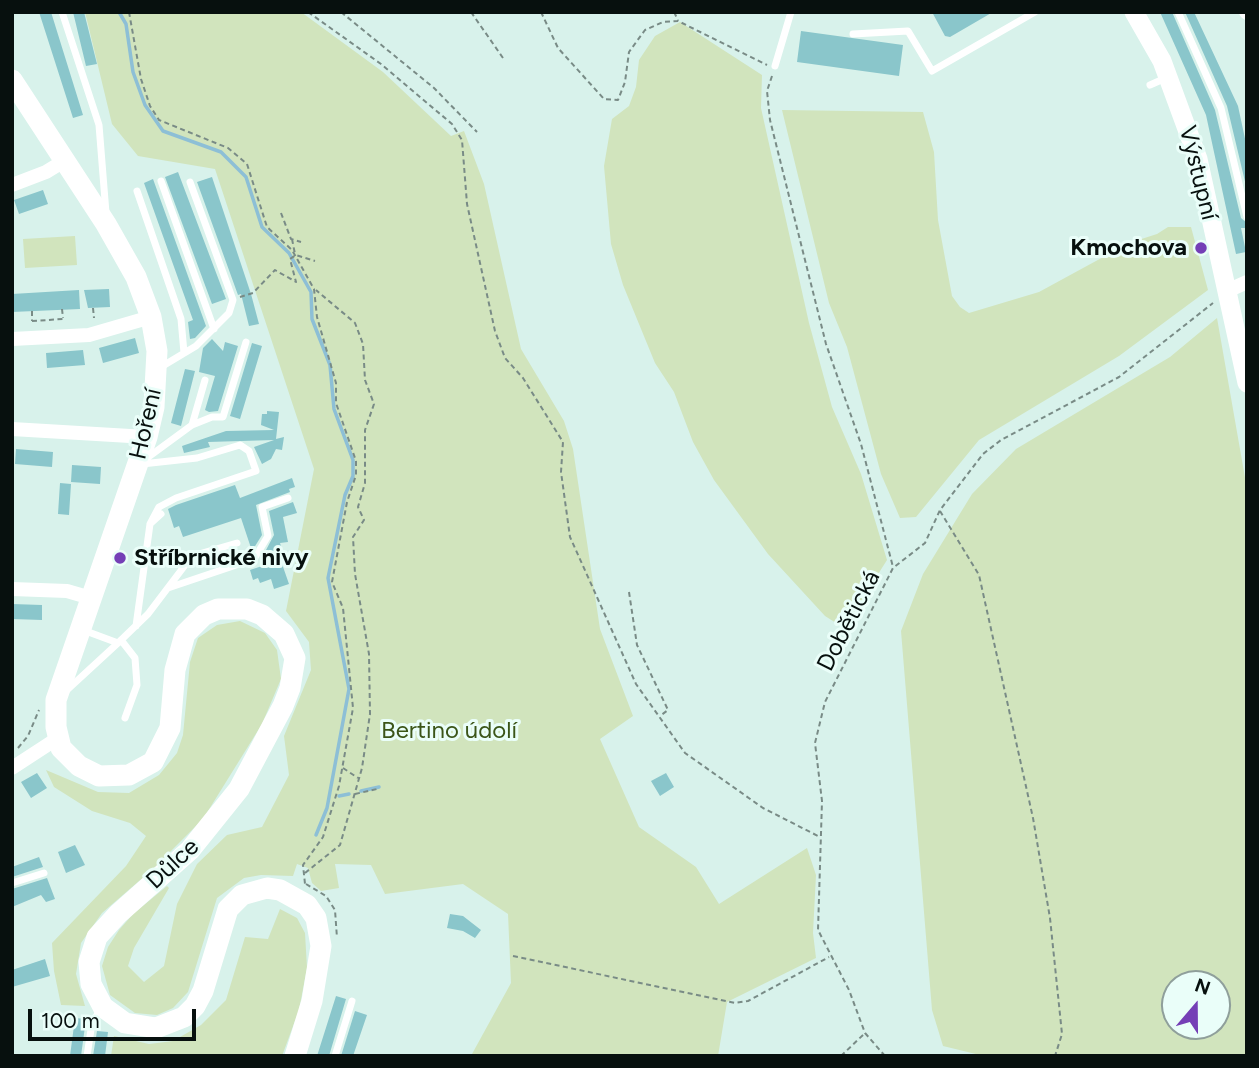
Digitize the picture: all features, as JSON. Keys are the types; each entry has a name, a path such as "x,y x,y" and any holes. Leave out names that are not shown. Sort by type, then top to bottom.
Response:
{"main road":[{"name":"Hoření","path":"12,80 106,224 136,277 151,317 157,369 147,437 57,699 58,738"},
{"name":"Důlce","path":"58,738 69,757 99,776 129,775 153,762 170,728 175,670 186,634 204,615 218,609 247,610 268,619 284,634 295,658 290,688 283,706 225,810 190,850 118,914 97,937 92,948 89,972 91,984 103,1007"},
{"path":"103,1007 125,1023 140,1027 156,1028 184,1017 195,1006 203,991 228,909 242,895 255,890 280,890 307,905 316,918 321,946 312,1001 295,1056"}],"street":[{"name":"Výstupní","path":"1134,12 1168,76 1198,159 1247,383"},
{"path":"12,185 46,172 64,161"},
{"path":"1227,291 1247,282"},
{"path":"12,339 89,335 151,317"},
{"path":"12,429 147,437"},
{"path":"12,589 67,591 91,598"},
{"path":"12,768 58,738"}],"lane":[{"path":"62,12 99,125 106,224"},
{"path":"775,66 791,12"},
{"path":"853,34 908,31 932,71 1035,12"},
{"path":"1178,12 1221,108 1247,217"},
{"path":"1150,85 1168,76"},
{"path":"161,181 214,329"},
{"path":"157,369 197,346 229,313 233,300 191,181"},
{"path":"137,191 181,319 184,353"},
{"path":"138,464 192,425 212,417 223,417 246,342"},
{"path":"192,425 205,380"},
{"path":"136,626 150,524 159,507 176,498 256,471 250,451 240,445 197,458 138,464"},
{"path":"167,589 254,559 268,536 262,507 288,498"},
{"path":"150,524 161,514"},
{"path":"57,699 136,626 192,556 237,543"},
{"path":"79,629 120,641 135,658 137,685 125,718"},
{"path":"12,883 44,873"},
{"path":"335,1056 352,1001"},
{"path":"87,1056 92,1023 103,1007"}],"path":[{"path":"129,12 141,79 150,106 159,120 228,148 247,164 267,227 296,255 315,261"},
{"path":"308,12 381,64 452,124 462,141 467,204 495,331 505,358 523,378 563,442 561,472 570,537 636,684 685,753 726,784 820,837"},
{"path":"341,12 434,88 477,132"},
{"path":"471,12 503,58"},
{"path":"541,12 558,47 604,99 618,100 625,82 629,52 645,30 663,22 678,21 763,64 775,66 767,91 770,120 825,344 862,444 893,568"},
{"path":"674,12 678,21"},
{"path":"281,213 296,255 314,289 317,317 336,383 336,403 356,461 356,475 347,502 332,582 343,608 353,708 342,767 323,837 303,865 305,884"},
{"path":"292,239 301,242"},
{"path":"233,300 253,293 275,270 296,282 290,259 296,255"},
{"path":"304,873 341,845 358,778 370,714 369,654 355,574 353,537 364,520 358,507 365,483 365,430 373,404 365,380 363,344 355,323 314,289"},
{"name":"Dobětická","path":"885,1056 865,1033 849,990 818,930 822,801 815,743 816,727 831,691 893,568 925,543 940,510 969,470 1001,440 1119,377 1227,291"},
{"path":"93,308 95,324"},
{"path":"62,309 64,327"},
{"path":"32,311 32,330"},
{"path":"32,321 63,320"},
{"path":"940,510 979,575 1033,818 1050,918 1062,1034 1055,1056"},
{"path":"629,592 637,645 668,710 659,717"},
{"path":"342,767 358,778"},
{"path":"354,795 377,789"},
{"path":"513,956 735,1003 748,1001 830,956"},
{"path":"841,1056 865,1033"}],"green space":[{"name":"Bertino údolí","path":"85,12 301,12 383,72 451,136 464,131 484,184 521,349 564,421 573,449 600,629 633,716 600,739 639,827 696,867 719,904 807,848 816,875 813,933 816,958 727,1002 718,1056 467,1056 472,1054 511,983 508,914 463,884 385,894 371,865 335,864 339,888 321,891 312,883 308,868 297,864 293,876 261,875 244,878 217,898 188,992 173,1008 157,1015 135,1013 110,995 102,966 108,947 119,930 133,914 167,886 169,888 134,948 128,966 144,982 164,966 177,904 197,864 227,835 262,827 289,775 284,736 311,670 309,642 286,611 314,469 215,169 138,156 112,124"},
{"path":"680,22 762,75 761,108 809,323 832,407 861,474 887,560 844,628 825,616 768,554 714,480 693,442 674,392 655,363 623,285 611,244 604,166 612,119 629,106 636,87 639,60 655,36"},
{"path":"782,110 923,112 934,152 938,220 952,296 960,307 969,313 1039,292 1129,243 1157,234 1168,227 1191,227 1208,290 1119,356 979,440 916,517 900,518 881,474 847,347 829,303"},
{"path":"75,236 77,265 25,268 23,239"},
{"path":"1217,318 1247,489 1247,1056 984,1056 943,1046 932,1010 901,631 923,574 972,494 1016,449 1170,357"},
{"path":"240,621 265,633 277,650 281,679 262,724 203,819 153,869 102,913 81,943 76,974 85,1006 61,1005 52,943 126,866 146,836 130,823 92,811 54,787 46,770 98,792 129,793 159,775 177,753 183,735 190,662 198,638 217,625"},
{"path":"280,909 297,918 305,933 307,968 299,1010 282,1056 111,1056 114,1036 149,1044 173,1041 201,1025 226,1000 245,937 268,939"}],"building":[{"path":"39,12 51,12 83,115 73,118"},
{"path":"73,12 84,12 97,64 86,66"},
{"path":"932,12 993,12 950,37 945,36"},
{"path":"1160,12 1172,12 1215,110 1241,218 1247,223 1247,228 1241,228 1246,252 1236,254 1206,115"},
{"path":"1185,12 1194,12 1238,106 1247,148 1247,190 1227,106"},
{"path":"801,31 903,45 899,76 797,62"},
{"path":"178,172 226,299 212,304 165,177"},
{"path":"212,177 259,324 249,326 241,294 238,295 197,182"},
{"path":"153,179 206,326 195,338 190,339 188,322 193,320 144,183"},
{"path":"43,190 48,204 19,214 14,200"},
{"path":"109,289 110,307 88,308 84,290"},
{"path":"79,290 80,309 12,312 12,294"},
{"path":"135,338 139,353 103,363 99,348"},
{"path":"212,339 223,351 225,342 238,346 218,411 209,412 205,410 215,376 199,372 203,348"},
{"path":"252,343 262,346 240,419 230,416"},
{"path":"83,350 85,365 47,368 46,353"},
{"path":"185,369 195,371 181,426 171,423"},
{"path":"267,411 279,412 276,439 284,437 282,450 276,449 271,459 262,464 254,447 274,440 208,442 210,447 184,453 182,446 226,431 274,430 261,425 262,414 267,414"},
{"path":"16,449 53,452 52,467 15,464"},
{"path":"72,465 101,467 100,484 71,482"},
{"path":"292,478 295,487 289,489 290,492 256,505 262,535 252,551 241,518 183,537 179,526 174,528 168,509 176,505 235,485 240,498"},
{"path":"60,483 71,484 69,515 58,514"},
{"path":"293,502 297,513 283,517 288,542 280,543 285,559 281,561 289,584 274,589 271,579 260,583 258,578 253,580 250,570 271,563 266,550 274,535 269,511"},
{"path":"12,604 42,605 42,620 12,619"},
{"path":"37,773 47,788 31,798 21,782"},
{"path":"666,773 674,787 660,796 651,781"},
{"path":"75,845 85,865 66,873 58,852"},
{"path":"39,857 43,867 12,877 12,867"},
{"path":"47,878 55,899 46,902 41,895 12,907 12,889"},
{"path":"450,914 463,916 481,930 475,938 463,931 447,928"},
{"path":"45,959 50,976 12,987 12,970"},
{"path":"336,996 346,999 329,1056 317,1056"},
{"path":"355,1011 367,1015 353,1056 341,1056"},
{"path":"75,1018 86,1019 81,1056 70,1056"},
{"path":"97,1031 108,1032 105,1056 93,1056"}],"waterway":[{"path":"119,12 126,24 133,72 145,105 163,131 221,152 246,177 262,227 289,253 311,292 312,319 330,365 334,409 353,460 353,476 345,495 328,578 349,689 327,808 316,835"},
{"path":"361,791 379,787"},
{"path":"339,796 349,794"}],"place":[{"name":"Kmochova","path":"1201,248"},
{"name":"Stříbrnické nivy","path":"120,558"}]}
